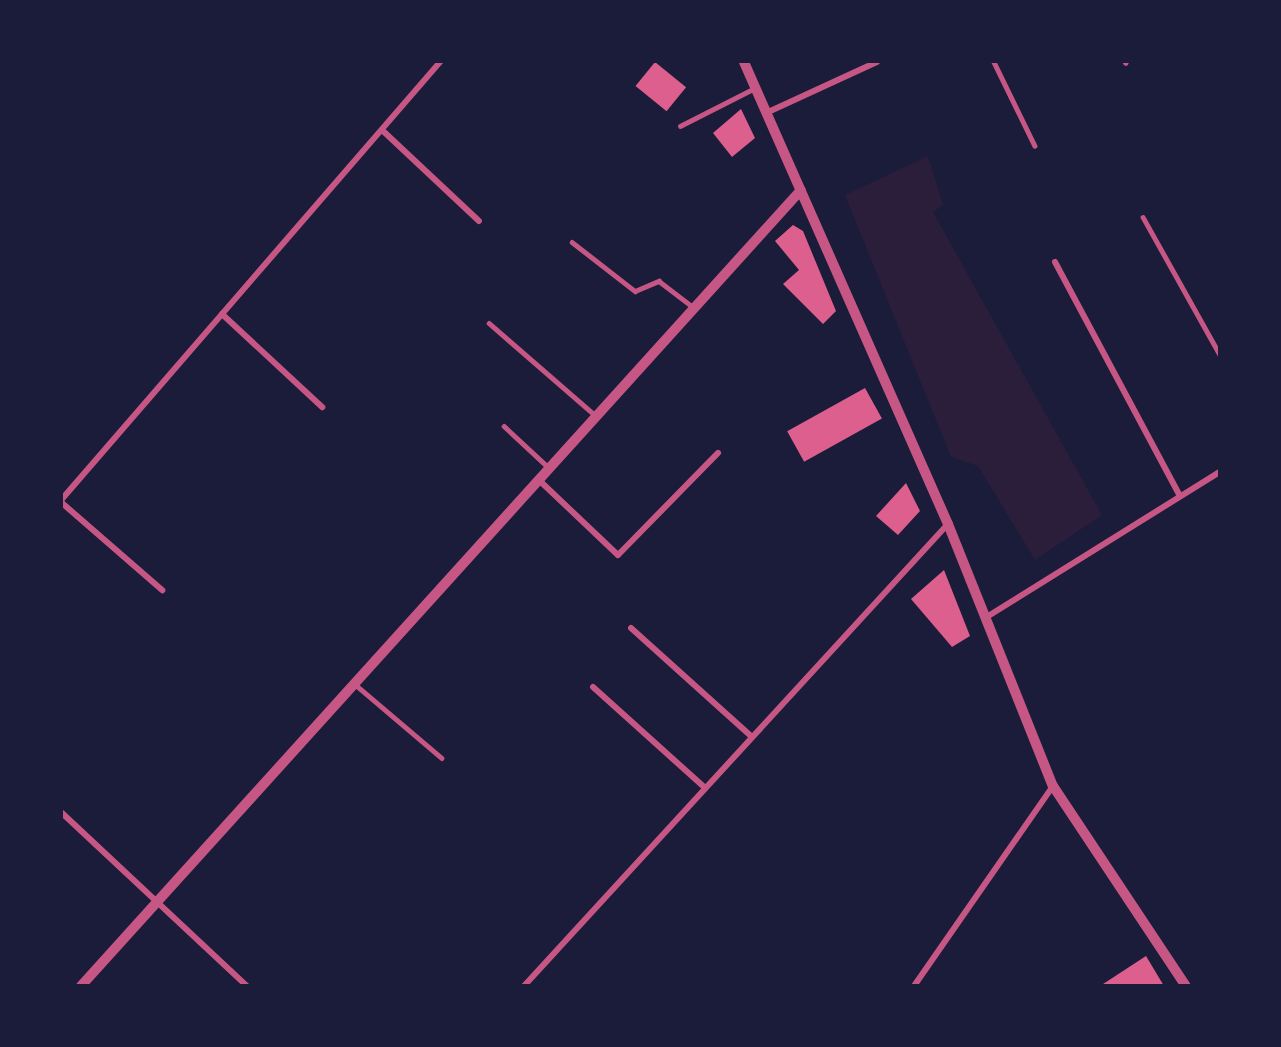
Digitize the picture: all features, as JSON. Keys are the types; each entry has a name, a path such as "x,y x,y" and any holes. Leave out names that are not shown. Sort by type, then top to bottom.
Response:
{"street":[{"path":"162,590 62,501 440,62"},
{"path":"744,62 948,524 982,620 1053,786 1186,986"},
{"path":"766,113 877,62"},
{"path":"382,130 480,221"},
{"path":"81,986 357,686 696,310 801,190"},
{"path":"1055,262 1180,496"},
{"path":"222,314 322,407"},
{"path":"541,482 618,555 718,453"},
{"path":"982,620 1220,472"},
{"path":"524,986 948,524"},
{"path":"631,628 751,736"},
{"path":"593,687 705,788"},
{"path":"914,986 1053,786"},
{"path":"62,813 156,905 247,986"}],"lane":[{"path":"994,62 1035,146"},
{"path":"680,126 755,88"},
{"path":"1143,217 1220,355"},
{"path":"572,242 635,291 659,281 696,310"},
{"path":"489,323 598,418"},
{"path":"504,426 551,470"},
{"path":"357,686 442,758"}],"shaded area":[{"path":"928,156 943,205 933,212 1102,515 1035,560 978,466 951,457 845,195"}],"building":[{"path":"655,62 686,87 667,111 635,86"},
{"path":"741,109 755,138 732,157 713,133"},
{"path":"793,225 803,231 836,311 823,324 783,284 799,270 775,241"},
{"path":"865,388 882,419 804,462 787,431"},
{"path":"906,483 920,511 898,535 876,516"},
{"path":"944,570 970,636 952,647 911,599"},
{"path":"1146,956 1164,986 1100,986"}]}
